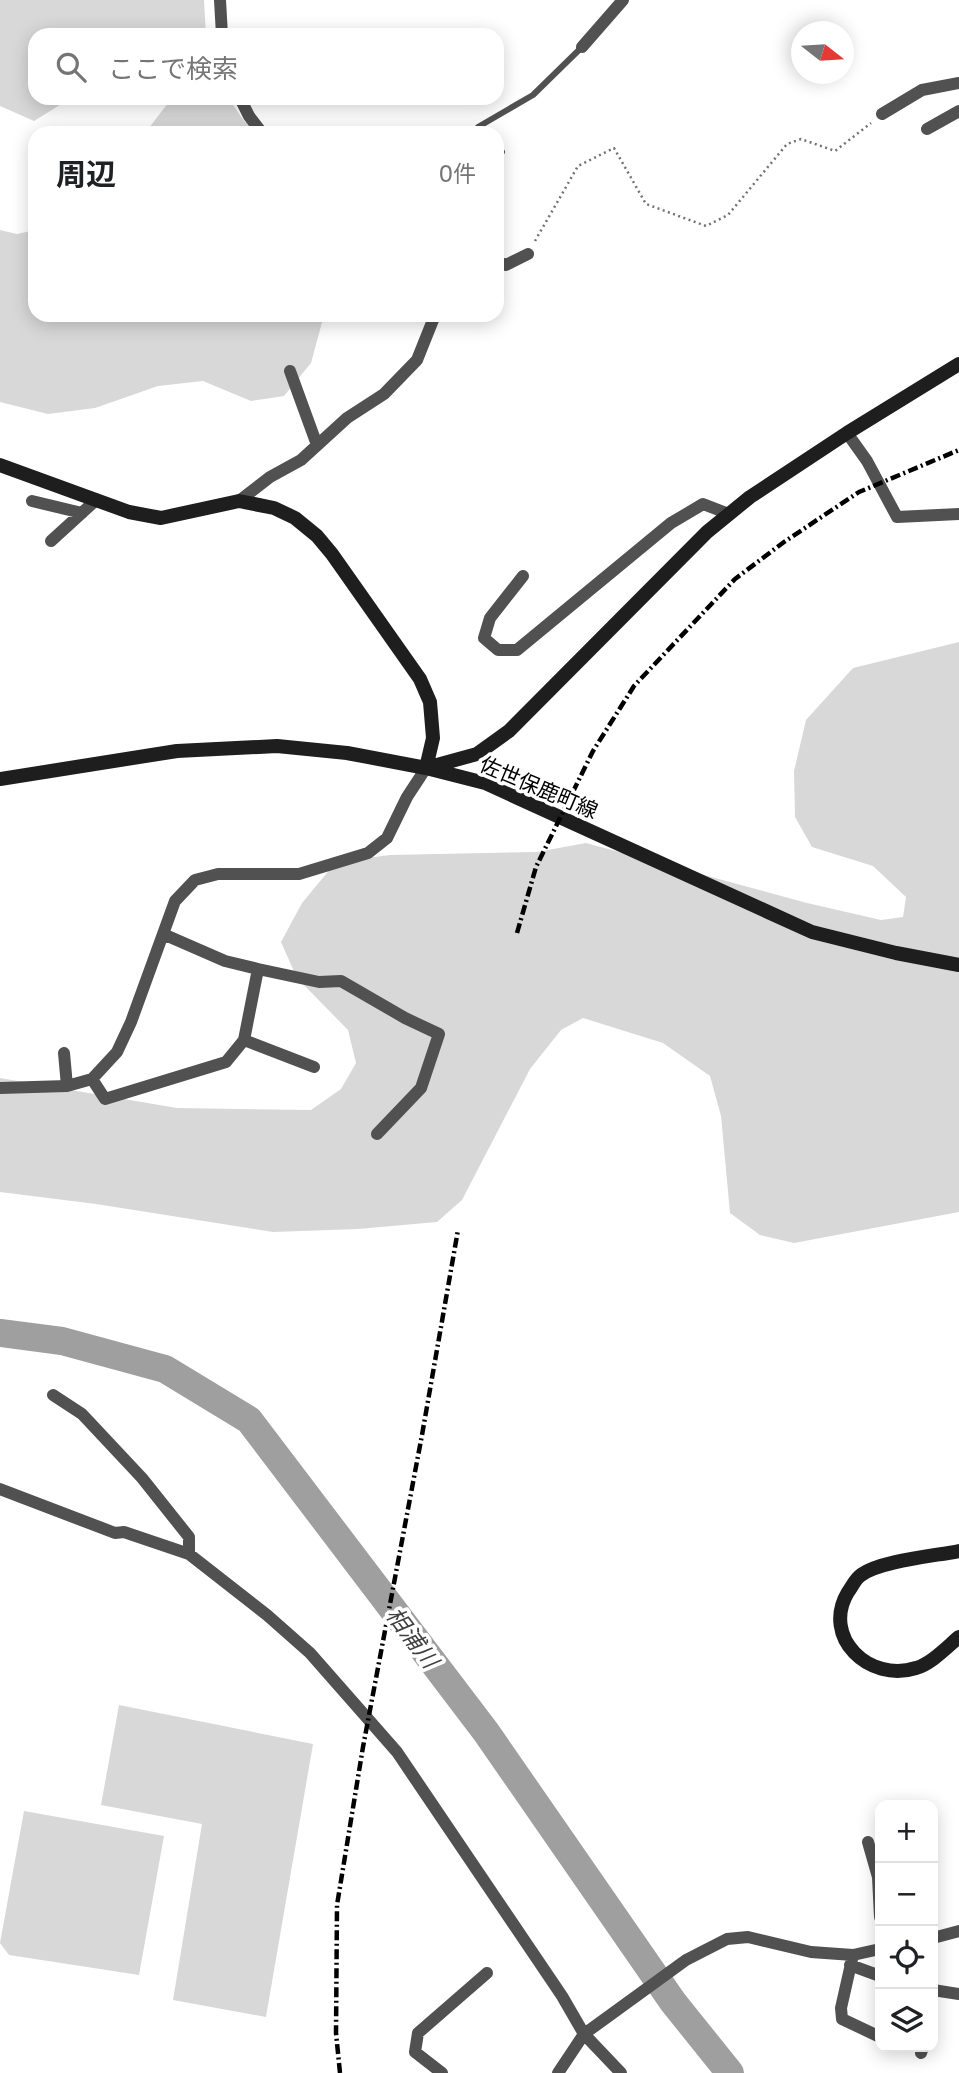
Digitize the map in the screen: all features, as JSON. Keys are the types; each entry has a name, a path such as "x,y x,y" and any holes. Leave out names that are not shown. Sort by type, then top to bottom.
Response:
{"street":[{"path":"220,0 222,28"},
{"path":"582,47 623,0"},
{"path":"882,114 922,90 959,83"},
{"path":"244,105 257,126"},
{"path":"927,129 959,111"},
{"path":"504,264 528,254"},
{"path":"239,501 270,477 300,460 347,418 384,394 417,360 432,322"},
{"path":"426,768 477,754 509,731 707,532 729,514 750,497 847,433 959,364"},
{"path":"290,371 317,445"},
{"path":"847,433 867,461 897,517 959,514"},
{"path":"0,465 129,512 161,519 239,501 274,508 295,518 317,536 332,554 419,679 430,702 433,737 426,768 407,797 387,838 368,853 299,874 218,874 195,880 175,901 131,1022 117,1052 92,1079 66,1086 0,1088"},
{"path":"51,541 96,500"},
{"path":"32,501 82,513"},
{"path":"523,576 490,618 484,638 498,650 517,650 671,523 703,504 729,514"},
{"name":"佐世保鹿町線","path":"0,779 177,751 277,746 346,753 426,768 485,783 812,932 959,965"},
{"path":"163,934 225,961 319,982 341,981 405,1018 439,1034 421,1088 377,1134"},
{"path":"92,1079 105,1099 226,1062 244,1040 258,969"},
{"path":"244,1040 314,1067"},
{"path":"64,1053 66,1086"},
{"path":"396,1113 406,1122"},
{"path":"52,1395 82,1414 142,1478 189,1537 189,1554"},
{"path":"0,1489 115,1533 124,1532 189,1554 267,1615 310,1653 397,1752 562,1996 621,2073"},
{"path":"959,1551 874,1568 859,1576 841,1605 841,1626 850,1647 861,1662 890,1672 918,1668 959,1637"},
{"path":"868,1842 878,1863"},
{"path":"938,1937 959,1931"},
{"path":"558,2073 588,2031 685,1961 727,1939 748,1937 851,1960 875,1973"},
{"path":"851,1960 875,1951"},
{"path":"851,1960 841,2008 842,2019 875,2035"},
{"path":"442,2073 415,2052 418,2033 487,1973"},
{"path":"938,1991 959,1994"}],"lane":[{"path":"480,126 533,95 582,47"}],"path":[{"path":"528,254 578,166 614,148 646,204 706,226 728,215 788,144 801,139 835,151 882,114"}],"shaded area":[{"path":"0,0 204,0 206,28 28,28 28,105 60,105 34,121 0,106"},
{"path":"167,105 233,105 245,122 252,126 150,126"},
{"path":"0,230 17,234 28,232 28,322 322,322 311,363 284,396 251,401 203,381 158,386 95,408 48,414 0,402"},
{"path":"959,642 959,1212 794,1243 760,1235 730,1213 721,1116 710,1076 663,1043 583,1018 561,1030 530,1069 462,1200 437,1222 358,1229 273,1232 0,1192 0,1078 177,1108 311,1110 341,1089 356,1063 348,1030 297,978 281,942 302,903 336,862 390,855 537,852 586,843 807,903 881,920 903,917 906,897 873,866 812,847 795,817 794,771 806,720 853,668"},
{"path":"119,1705 313,1744 266,2017 173,2000 202,1824 101,1805"},
{"path":"24,1811 164,1836 139,1975 9,1955 0,1943"}],"waterway":[{"name":"相浦川","path":"0,1333 62,1341 165,1369 249,1420 486,1732 673,2002 730,2073"}],"railway":[{"path":"517,933 536,867 593,751 634,686 735,579 784,542 859,492 959,450"},
{"path":"340,2073 336,2033 337,1905 363,1747 458,1230"}]}
